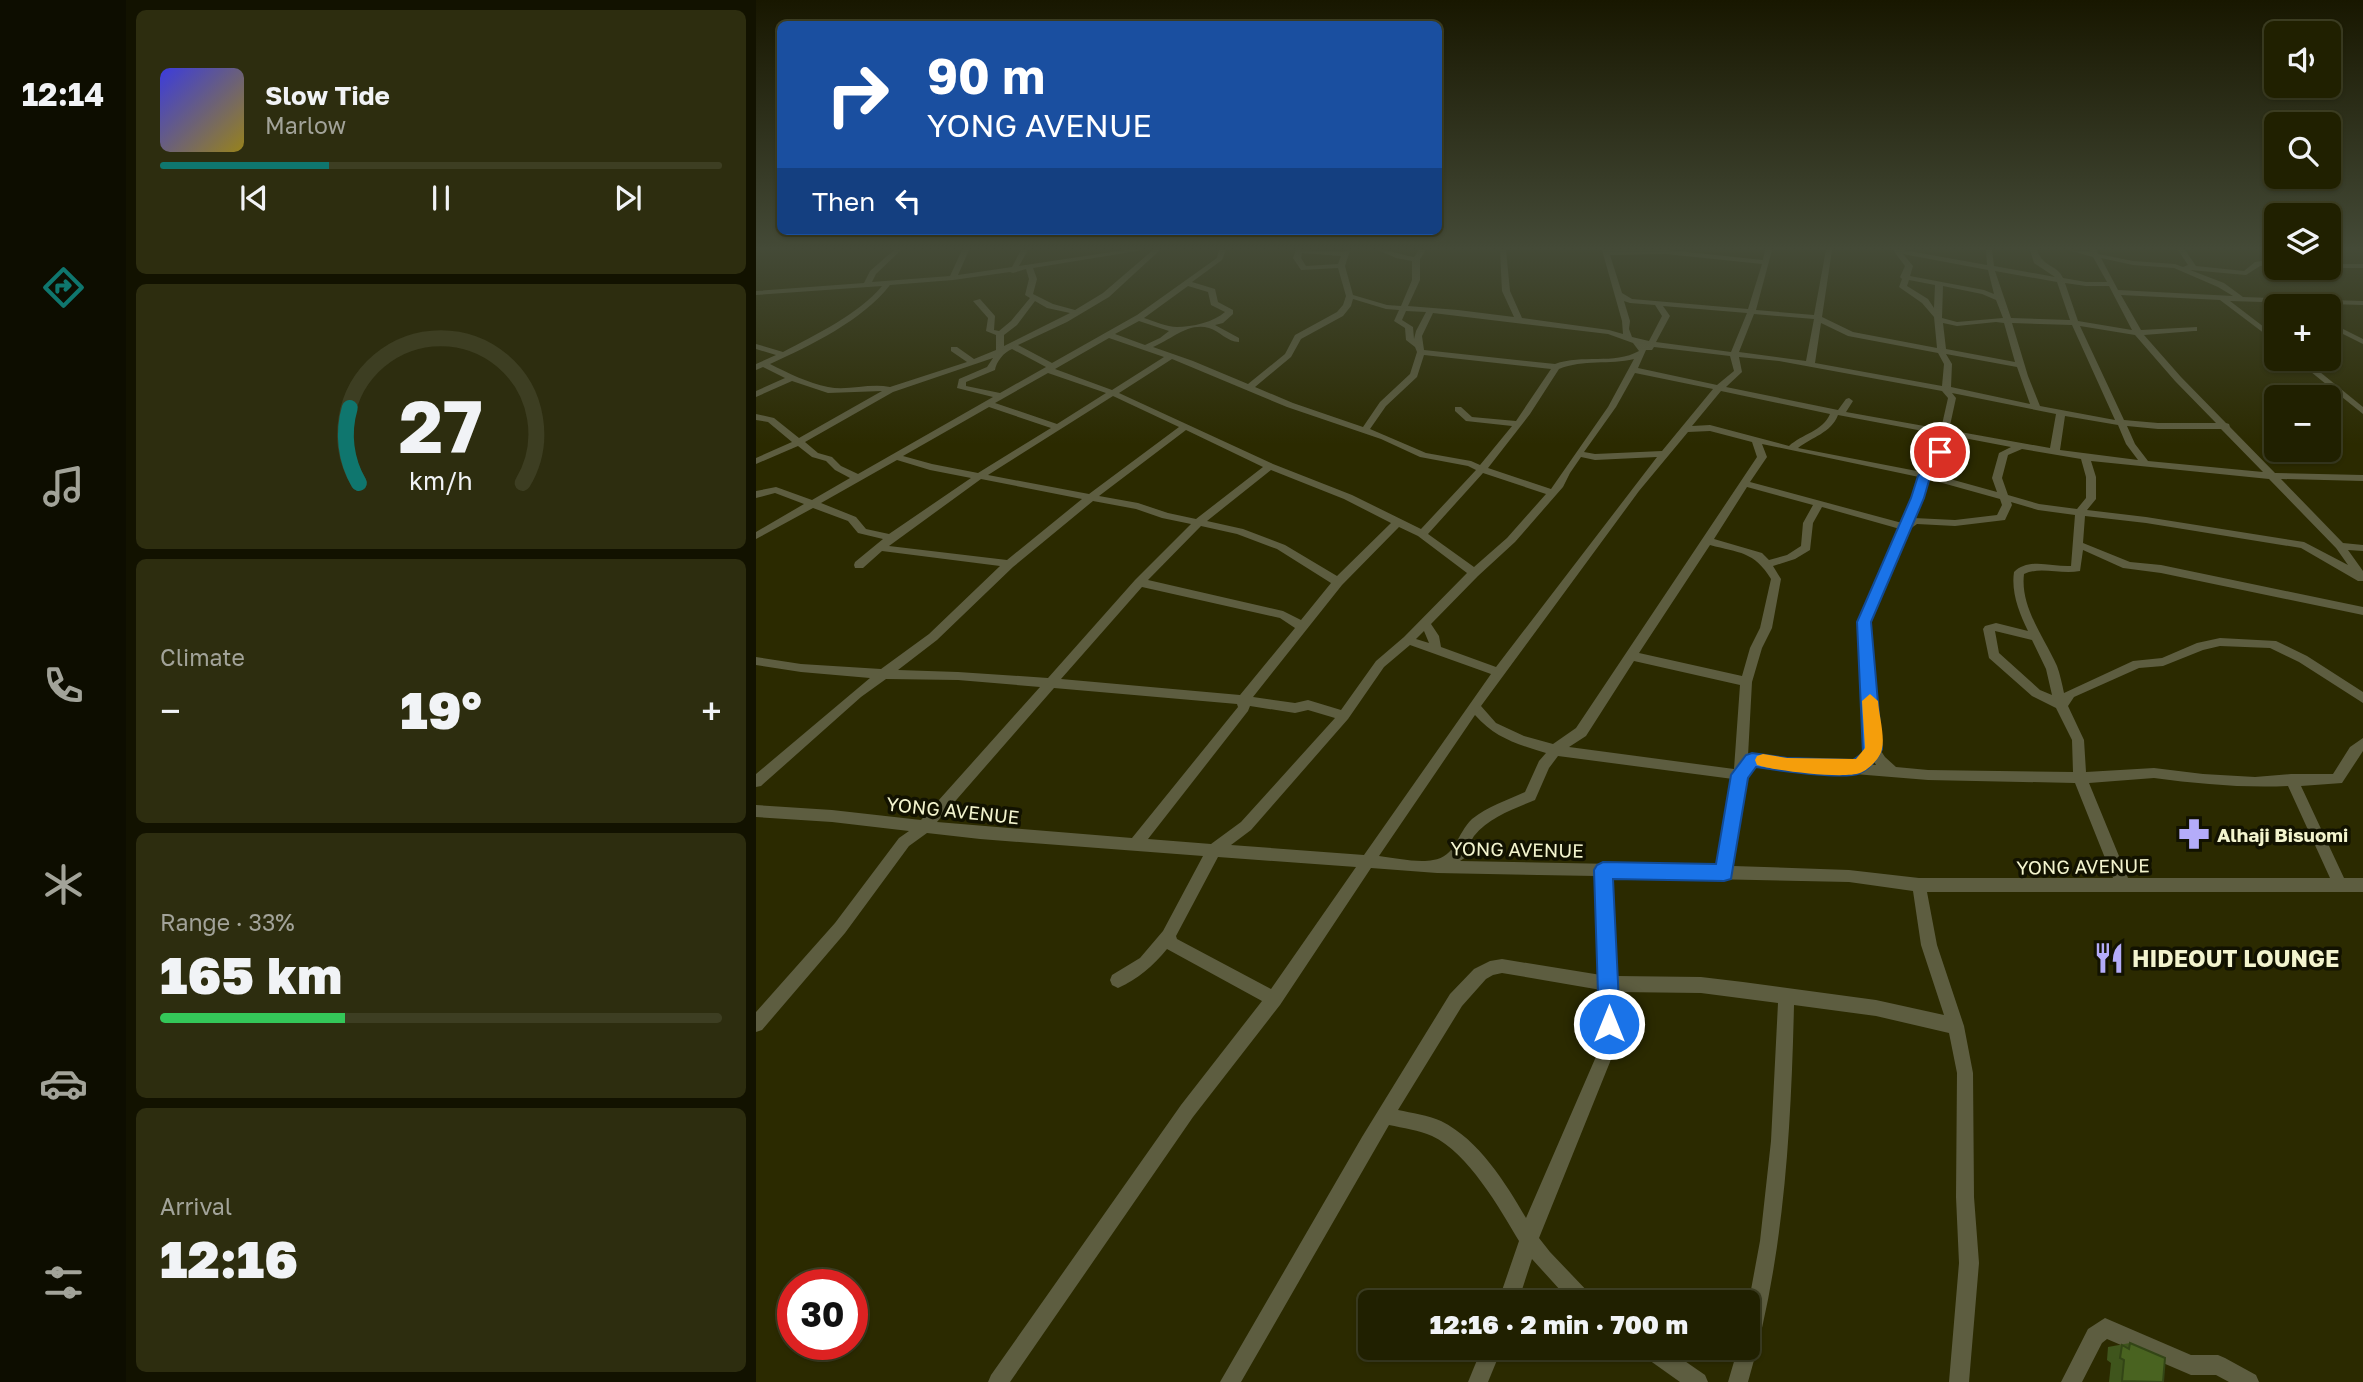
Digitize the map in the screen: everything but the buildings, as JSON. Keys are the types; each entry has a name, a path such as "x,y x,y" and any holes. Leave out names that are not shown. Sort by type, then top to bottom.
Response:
{"street":[{"path":"760,366 850,314"},
{"path":"989,314 992,318 990,331 1000,334"},
{"path":"1000,396 961,388 964,378 992,368 991,365 999,352 1000,334 1021,314"},
{"path":"756,461 797,443 890,390 974,363 1074,314"},
{"path":"756,536 1143,314"},
{"path":"1205,326 1220,321 1227,314"},
{"path":"1249,388 1288,355 1298,337 1339,314"},
{"path":"1401,314 1398,321 1409,327 1410,340 1419,349 1556,367"},
{"path":"1365,430 1383,404 1414,375 1421,329 1429,314"},
{"path":"1475,314 1609,332 1640,345 1811,365 1946,389 2100,421 2158,426 2226,426"},
{"path":"1499,317 1503,314"},
{"path":"1516,314 1519,320"},
{"path":"1118,980 1145,963 1168,936 1214,850 1246,826 1344,716 1380,664 1511,540 1560,485 1565,473 1612,407 1634,370 1640,345 1630,314"},
{"path":"1422,534 1518,424 1556,367 1566,361 1598,363 1630,359 1665,314"},
{"path":"998,1382 1187,1111 1274,999 1474,706 1636,489 1719,388 1738,372 1734,354 1750,314"},
{"path":"1786,314 1820,319 1851,334 2018,365"},
{"path":"1811,365 1820,314"},
{"path":"1935,314 1938,318 1957,324 2007,321 2075,323 2138,333 2194,330"},
{"path":"1892,771 1880,761 1873,749 1864,622 1906,527 1924,476 1936,464 1945,432 1945,421 1952,398 1946,389 1948,365 1942,354 1938,314"},
{"path":"2004,314 2025,387 2036,407"},
{"path":"2072,314 2131,444 2146,464"},
{"path":"2128,314 2138,333 2270,476 2340,546 2362,579"},
{"path":"2243,314 2264,331"},
{"path":"1138,318 1175,330 1211,326 1236,340"},
{"path":"2341,326 2363,332"},
{"path":"2341,329 2363,342"},
{"path":"1145,348 1164,340 1175,330"},
{"path":"1109,335 1190,363 1423,455 1466,462 1552,493"},
{"path":"756,346 782,354"},
{"path":"1013,346 1048,368 1113,393 1270,466 1348,497 1422,534 1474,573"},
{"path":"954,349 971,358 974,363"},
{"path":"859,565 892,537 978,477 1170,357"},
{"path":"956,370 991,365"},
{"path":"760,366 828,390 890,390"},
{"path":"1634,370 1838,413 2084,457 2270,476 2363,478"},
{"path":"2314,371 2363,411"},
{"path":"756,394 792,378"},
{"path":"1791,449 1800,439 1821,431 1849,401"},
{"path":"988,404 1058,427"},
{"path":"1458,409 1469,419 1518,424"},
{"path":"2055,452 2054,444 2061,422 2060,412"},
{"path":"1698,415 1710,428"},
{"path":"756,416 771,420 797,443 858,478"},
{"path":"756,782 857,694 933,637 1009,564 1089,498 1186,426"},
{"path":"1688,429 1710,428 1791,449 1924,476 2038,507 2146,520 2304,545 2362,579"},
{"path":"1437,867 1461,853 1466,835 1478,824 1496,811 1530,796 1544,765 1555,750 1581,732 1762,457 1756,441"},
{"path":"1745,484 1906,527 1915,521 1955,523 2001,518 2007,505 1997,478 2004,453 2020,446"},
{"path":"1578,454 1595,457 1665,454"},
{"path":"897,457 978,477 1138,506 1239,531 1281,547 1299,561 1338,582"},
{"path":"2084,457 2090,465 2091,499 2080,513 2076,568 2029,567 2020,572 2018,580 2024,612 2052,669 2061,705 2078,740 2080,778 2123,884"},
{"path":"756,1024 840,928 904,842 923,828 1139,583 1199,522 1270,466"},
{"path":"756,495 776,490 852,519 862,531 892,537"},
{"path":"1767,564 1791,557 1806,548 1808,523 1818,505"},
{"path":"1242,700 1338,582 1398,522"},
{"path":"1706,540 1758,555 1776,579 1766,628 1756,648 1746,682 1740,775 1724,873"},
{"path":"2078,546 2105,554 2124,564 2161,569 2363,611"},
{"path":"2340,546 2363,548"},
{"path":"881,548 1009,564"},
{"path":"1139,583 1283,615 1310,614"},
{"path":"1283,615 1301,626"},
{"path":"1424,623 1433,636 1436,651"},
{"path":"2035,637 1996,627 1989,629 1993,655 1998,661 2036,693 2061,705"},
{"path":"1408,640 1500,673"},
{"path":"2061,705 2070,694 2137,664 2163,662 2201,646 2220,642 2272,644 2303,659 2363,698"},
{"path":"1633,656 1746,682"},
{"path":"756,661 801,668 1052,683 1242,700 1295,708 1308,705 1344,716"},
{"path":"1135,845 1185,780 1232,726 1244,708 1242,700"},
{"path":"1474,706 1492,726 1520,740 1555,750 1740,775"},
{"path":"1740,775 1752,760 1928,775 2080,778 2154,773 2255,782 2337,779 2348,765 2350,754 2363,743"},
{"path":"1856,767 1869,758 1873,749"},
{"path":"2291,779 2340,885"},
{"name":"YONG AVENUE","path":"756,811 832,816 923,828 1437,867 1849,876 1919,885 2363,885"},
{"path":"1512,1290 1528,1239 1606,1052 1609,984 1603,870"},
{"path":"1919,885 1929,946 1956,1026 1965,1073 1965,1183 1969,1263 1959,1382"},
{"path":"1168,936 1172,943 1274,999"},
{"path":"1230,1382 1385,1115 1456,1000 1489,968 1502,966 1609,984 1701,985 1876,1008 1956,1026"},
{"path":"1738,1382 1755,1325 1769,1236 1784,1074 1786,996"},
{"path":"1385,1115 1436,1128 1463,1147 1500,1191 1528,1239 1573,1290"},
{"path":"2071,1382 2095,1336 2105,1328 2191,1365 2218,1365 2249,1382"},
{"path":"1478,1382 1487,1360"},
{"path":"1666,1360 1698,1382"}],"slow traffic":[{"path":"1763,760 1787,765 1836,767 1856,767 1863,764 1873,749 1870,701"}],"place":[{"name":"Alhaji Bisuomi","path":"2194,834"},
{"name":"HIDEOUT LOUNGE","path":"2109,958"}],"route":[{"path":"1609,1024 1603,870 1724,873 1740,775 1752,760 1787,765 1856,767 1869,758 1873,749 1864,622 1918,498 1924,476 1936,464 1940,452"}]}
